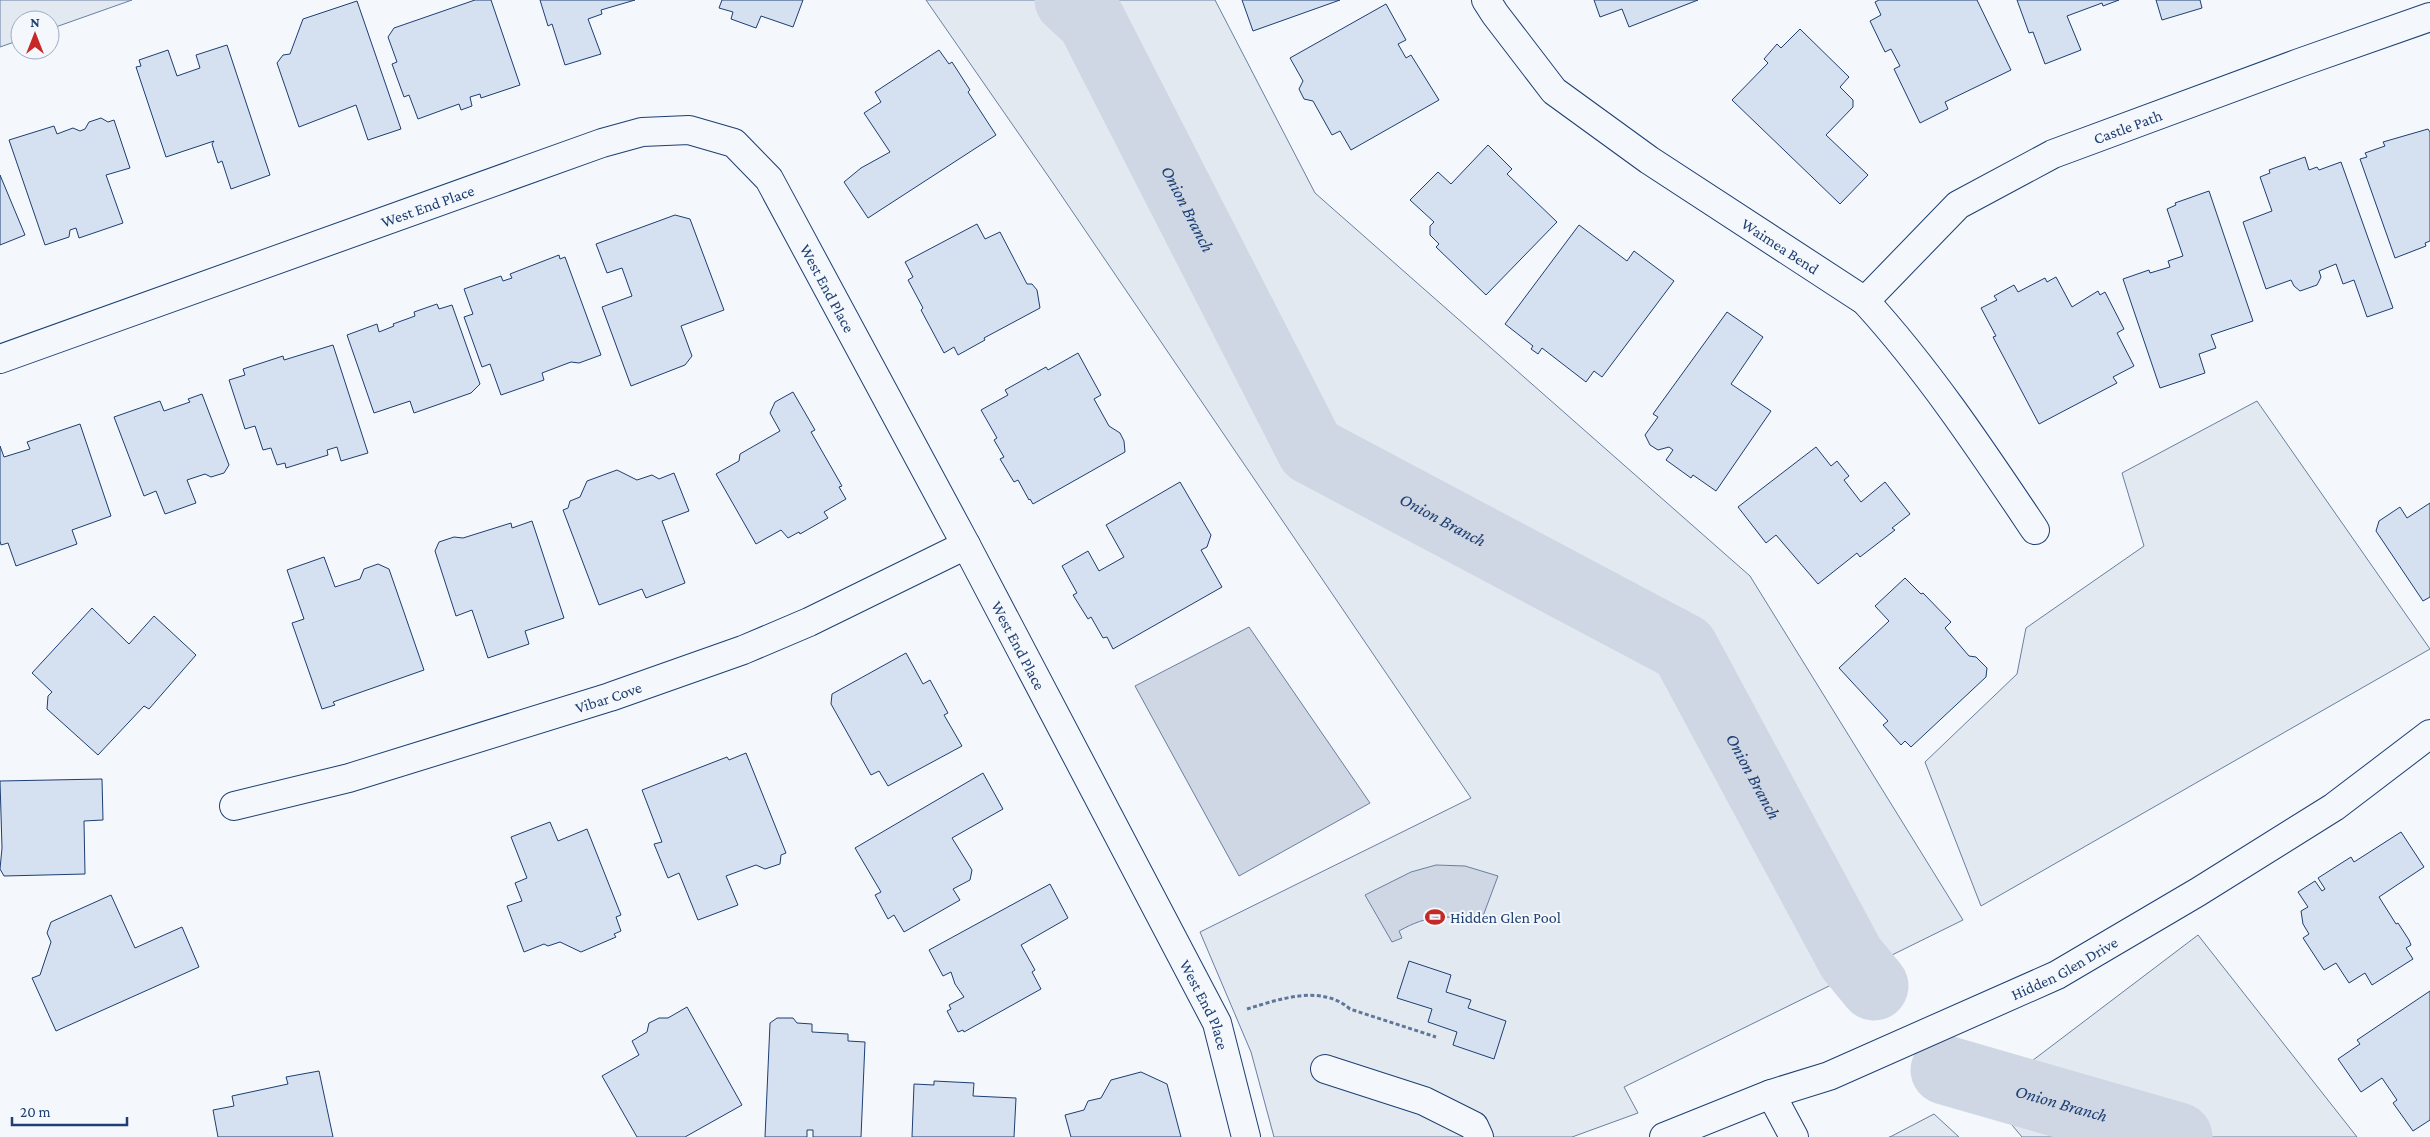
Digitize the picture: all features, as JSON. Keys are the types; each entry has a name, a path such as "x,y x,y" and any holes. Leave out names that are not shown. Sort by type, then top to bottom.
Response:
{"street":[{"name":"Waimea Bend","path":"1486,0 1554,91 1649,160 1866,301 1890,328 1964,424 2035,530"},
{"name":"Castle Path","path":"1866,301 1958,205 2052,154 2299,63 2430,18"},
{"name":"West End Place","path":"0,358 602,143 642,132 689,130 734,143 769,179 966,545 1217,1023 1246,1137"},
{"name":"Vibar Cove","path":"234,806 350,778 610,697 708,663 809,622 966,545"},
{"name":"Hidden Glen Drive","path":"1664,1137 1771,1094 1830,1076 2057,975 2198,892 2334,807 2428,740"},
{"path":"1325,1069 1424,1101 1474,1126 1479,1137"},
{"path":"1771,1094 1794,1137"}],"path":[{"path":"1244,1010 1285,998 1320,995 1340,1000 1350,1009 1436,1037"}],"shaded area":[{"path":"0,0 132,0 60,25 60,10 10,10 10,44 0,47"},
{"path":"926,0 1215,0 1315,193 1750,576 1963,920 1624,1087 1638,1113 1572,1137 1274,1137 1251,1052 1200,932 1471,798 1053,183"},
{"path":"2257,401 2430,649 1981,906 1925,762 2017,674 2026,628 2144,546 2122,473"},
{"path":"1249,627 1370,803 1239,876 1135,686"},
{"path":"1436,865 1465,866 1498,876 1480,924 1449,917 1429,919 1399,931 1402,938 1392,942 1365,895 1411,872"},
{"path":"2198,935 2357,1137 2022,1137 1987,1095"},
{"path":"1934,1114 1959,1137 1890,1137"}],"building":[{"path":"475,0 491,0 520,85 481,98 480,94 470,97 472,106 461,110 459,104 418,119 409,95 404,97 392,64 397,62 388,37 394,28"},
{"path":"540,0 635,0 601,10 602,14 588,19 601,54 565,65 552,24 548,26"},
{"path":"722,0 803,0 793,27 761,16 756,28 731,19 733,12 719,8"},
{"path":"1242,0 1340,0 1253,31"},
{"path":"1594,0 1698,0 1629,27 1622,9 1600,17"},
{"path":"1879,0 1977,0 2011,70 1945,102 1948,109 1920,123 1894,69 1900,66 1891,49 1885,52 1870,21 1881,15 1875,2"},
{"path":"2017,0 2119,0 2103,6 2102,3 2067,16 2081,50 2045,64 2033,32 2029,33"},
{"path":"2156,0 2200,0 2202,8 2162,20"},
{"path":"357,1 401,129 368,140 356,105 299,127 277,63 283,55 290,54 303,19"},
{"path":"1386,4 1406,40 1398,44 1406,58 1411,55 1439,100 1351,150 1340,131 1332,135 1313,101 1304,99 1299,89 1303,81 1290,58"},
{"path":"1800,29 1849,77 1840,87 1853,100 1853,107 1826,135 1868,175 1840,204 1732,100 1768,63 1764,59 1777,44 1781,48"},
{"path":"227,45 270,175 231,189 222,161 218,163 212,144 214,141 166,157 136,67 141,66 139,60 168,50 177,76 200,68 196,55"},
{"path":"939,50 949,64 952,62 970,90 968,92 996,135 868,218 844,182 861,168 890,152 864,113 881,102 875,92"},
{"path":"101,118 108,122 114,120 130,168 106,175 123,223 79,238 76,228 70,230 69,237 45,245 9,140 54,126 57,134 73,128 80,131 85,129 89,122"},
{"path":"2428,129 2430,132 2430,241 2425,243 2426,246 2395,258 2360,159 2367,157 2365,153 2385,146 2383,142"},
{"path":"1488,145 1512,169 1507,174 1557,222 1486,295 1436,247 1439,244 1430,235 1430,226 1434,222 1410,200 1438,172 1451,184"},
{"path":"2305,157 2309,170 2317,167 2319,170 2341,162 2393,308 2367,317 2354,280 2343,284 2336,264 2319,271 2321,277 2317,285 2300,291 2291,280 2266,289 2243,222 2272,211 2260,177 2270,173 2269,170"},
{"path":"0,175 25,235 0,245"},
{"path":"2209,191 2253,321 2211,335 2216,348 2199,354 2205,373 2160,388 2123,279 2149,270 2150,273 2170,267 2168,261 2183,256 2167,209 2176,205 2175,203"},
{"path":"675,215 690,219 724,310 681,326 692,356 685,365 631,386 602,307 632,296 622,268 607,273 596,244"},
{"path":"977,224 985,239 1000,232 1027,284 1032,284 1037,290 1040,308 984,338 985,340 958,355 954,347 944,353 921,310 923,308 908,280 913,277 905,262"},
{"path":"1579,225 1627,261 1634,251 1674,281 1602,377 1594,371 1586,382 1542,348 1538,354 1531,349 1533,346 1505,324"},
{"path":"559,255 560,259 565,257 601,355 579,363 571,362 542,373 544,380 501,395 490,364 482,367 464,317 473,314 464,289 501,276 503,281 512,278 510,274"},
{"path":"2056,277 2072,307 2098,291 2100,295 2105,292 2124,329 2117,333 2134,366 2113,377 2117,383 2039,424 1993,337 1996,336 1981,308 1997,300 1994,296 2014,285 2018,292 2045,278 2047,282"},
{"path":"437,304 439,309 452,305 480,384 471,393 414,413 410,401 374,413 347,335 377,324 379,332 394,326 393,324 415,316 414,312"},
{"path":"1727,312 1763,337 1731,384 1771,411 1716,491 1693,475 1691,478 1666,460 1673,450 1669,447 1658,450 1650,445 1645,435 1658,417 1653,414"},
{"path":"333,345 368,453 341,461 337,447 327,450 328,455 286,468 285,463 277,465 271,448 263,450 255,426 245,429 229,380 245,375 243,369 283,356 284,360"},
{"path":"1078,353 1101,395 1094,399 1109,426 1120,433 1124,441 1125,452 1033,504 1018,480 1014,482 1000,459 1004,457 994,440 997,438 981,410 1008,395 1005,390 1046,367 1048,370"},
{"path":"793,392 815,430 811,432 842,486 839,487 846,499 824,512 828,518 800,534 799,532 788,538 781,530 756,544 716,474 739,461 740,454 780,431 770,413 775,402"},
{"path":"202,394 229,465 224,473 211,477 205,474 187,480 196,503 165,514 156,491 144,496 114,417 160,401 164,411 190,402 188,399"},
{"path":"80,424 111,516 72,530 77,544 16,566 8,543 1,545 0,541 0,446 4,457 30,449 27,442"},
{"path":"1816,447 1831,466 1837,461 1849,476 1844,480 1861,502 1885,482 1910,514 1892,528 1895,530 1860,557 1857,553 1818,584 1776,535 1766,543 1738,507"},
{"path":"617,470 637,480 652,475 659,479 674,473 689,511 662,521 685,583 646,598 642,589 599,605 563,510 568,508 570,501 580,497 587,481"},
{"path":"1180,482 1211,535 1207,547 1201,550 1222,587 1113,649 1107,637 1103,638 1091,617 1088,619 1073,595 1077,593 1062,566 1088,551 1099,571 1124,557 1106,525"},
{"path":"2430,503 2430,597 2423,601 2376,531 2379,521 2400,507 2407,518"},
{"path":"532,521 564,618 525,631 529,644 488,658 472,610 456,616 435,551 439,542 454,537 463,538 511,523 512,528"},
{"path":"324,557 335,587 360,579 364,569 378,564 389,569 424,670 333,702 335,705 322,709 292,623 304,619 287,570"},
{"path":"1905,578 1921,594 1923,593 1951,622 1945,628 1969,656 1976,657 1987,668 1986,677 1911,747 1905,741 1901,745 1883,725 1888,721 1839,668 1889,621 1875,606"},
{"path":"92,608 129,644 154,616 196,655 149,709 144,706 98,755 47,709 48,696 52,692 32,673"},
{"path":"906,653 923,684 930,680 948,713 944,715 962,746 888,786 879,771 871,775 831,704 832,694"},
{"path":"746,753 786,853 781,855 780,864 765,869 756,865 726,876 738,905 698,920 679,873 668,878 654,844 662,842 642,790 727,757 729,760"},
{"path":"983,773 1003,809 952,838 972,870 970,880 953,889 960,900 904,932 894,915 888,919 875,895 881,892 855,848"},
{"path":"102,779 103,820 84,821 85,874 4,876 0,869 2,848 0,781"},
{"path":"550,822 558,841 587,829 621,915 616,917 621,931 614,934 616,937 581,952 560,942 548,946 544,944 524,952 507,906 522,901 515,883 527,878 511,837"},
{"path":"2401,832 2424,867 2379,897 2396,924 2398,923 2409,940 2411,945 2406,948 2413,959 2372,985 2365,973 2349,983 2336,963 2324,970 2303,938 2309,934 2303,924 2301,911 2308,907 2298,892 2315,881 2322,891 2325,889 2318,878 2351,857 2354,862"},
{"path":"1050,884 1068,918 1021,945 1035,970 1032,972 1041,989 964,1032 963,1030 958,1032 947,1011 951,1009 949,1005 964,997 955,984 951,972 943,976 929,950"},
{"path":"111,895 135,948 182,927 199,967 56,1031 32,978 40,975 51,942 47,933 51,922"},
{"path":"1409,961 1451,975 1446,992 1471,1000 1468,1008 1506,1021 1494,1059 1453,1045 1457,1032 1428,1022 1432,1009 1397,998"},
{"path":"2430,991 2430,1120 2413,1131 2393,1103 2397,1100 2382,1078 2361,1092 2338,1059 2360,1044 2357,1040"},
{"path":"687,1007 742,1105 685,1137 637,1137 602,1076 639,1055 632,1041 647,1032 649,1023 659,1018 668,1018"},
{"path":"777,1018 793,1018 797,1023 812,1024 812,1032 848,1034 848,1041 865,1042 861,1137 813,1137 813,1130 807,1130 807,1137 765,1137 770,1023"},
{"path":"319,1071 333,1137 218,1137 213,1110 234,1106 232,1096 288,1084 286,1077"},
{"path":"1141,1072 1167,1084 1181,1137 1071,1137 1065,1115 1084,1110 1088,1101 1101,1098 1111,1080"},
{"path":"934,1081 974,1083 973,1096 1016,1098 1014,1137 912,1137 914,1084 934,1085"}],"waterway":[{"name":"Onion Branch","path":"1069,0 1091,20 1311,450 1684,648 1851,958 1874,986"},
{"name":"Onion Branch","path":"1945,1070 2178,1137"}],"place":[{"name":"Hidden Glen Pool","path":"1435,917"}]}
